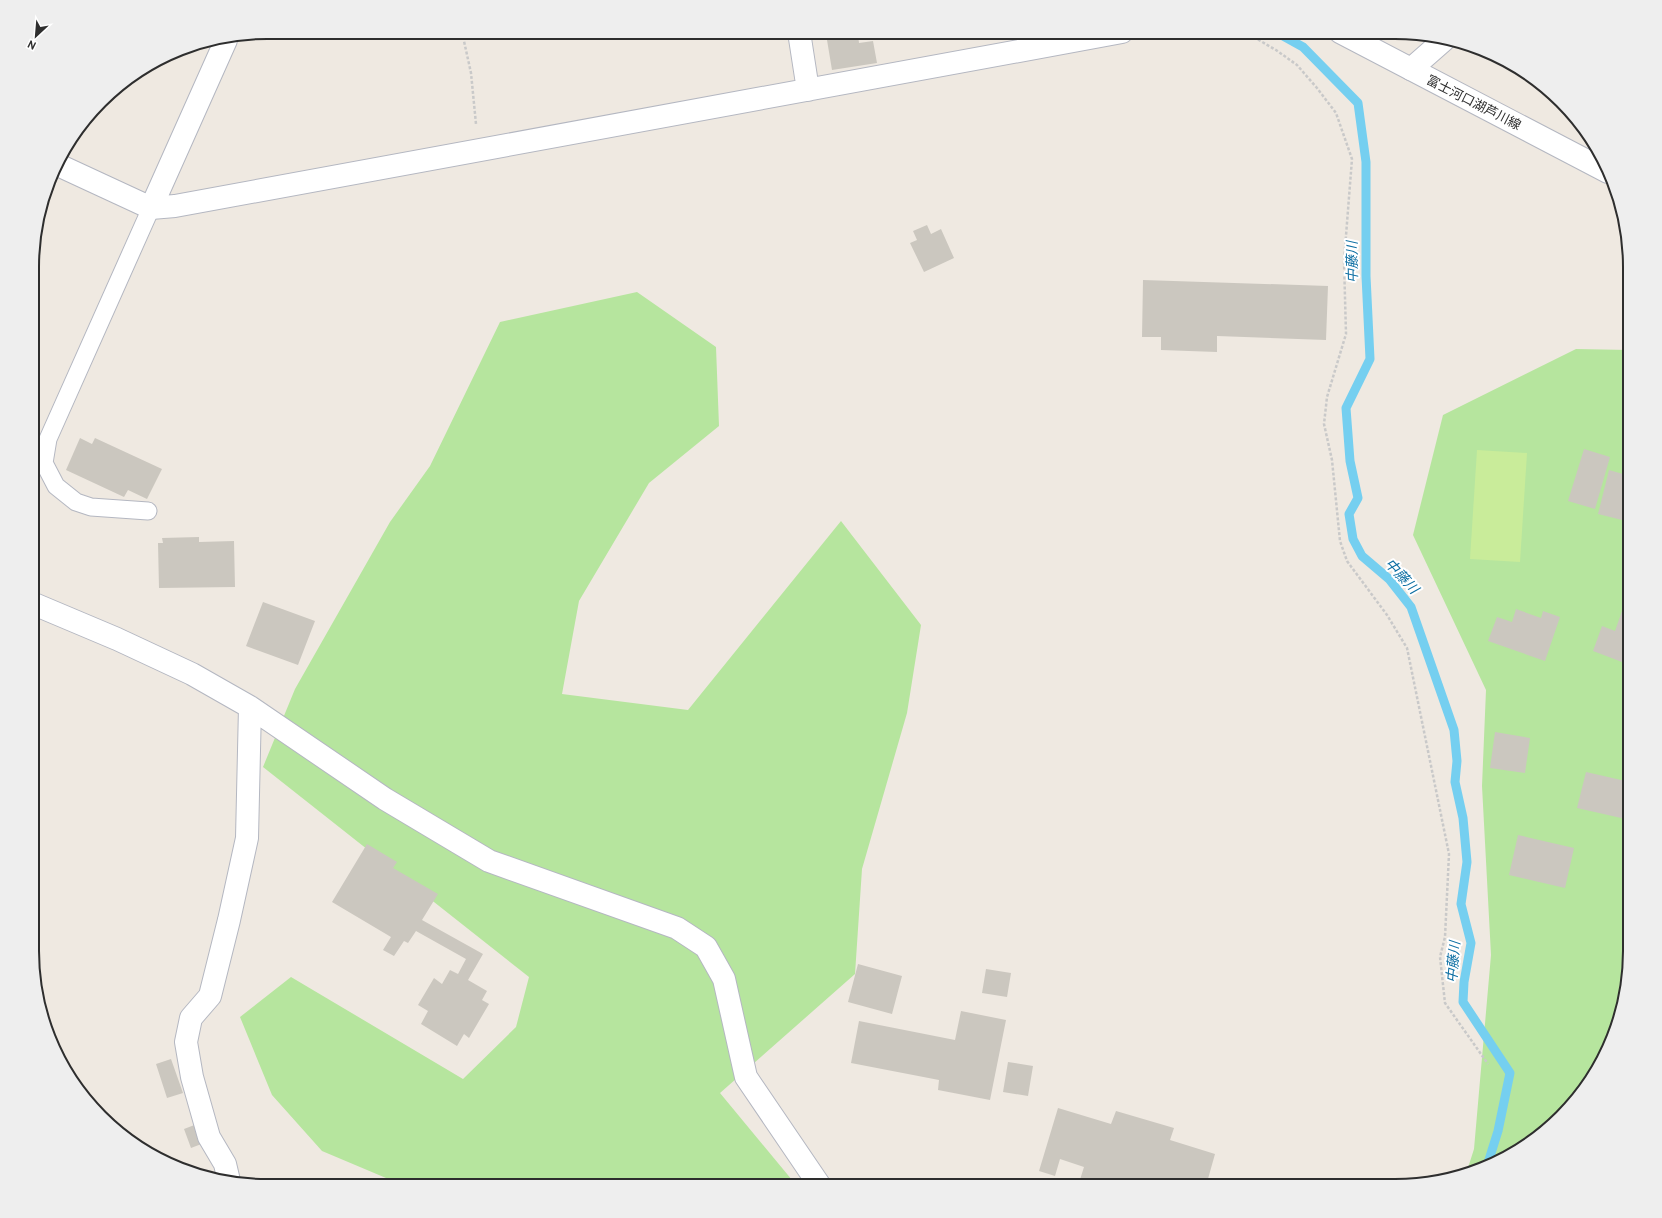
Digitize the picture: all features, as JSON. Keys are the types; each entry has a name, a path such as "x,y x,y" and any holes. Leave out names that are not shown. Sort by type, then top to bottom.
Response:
{"street":[{"path":"800,39 808,90"},
{"path":"62,167 150,208 175,206 1084,39"},
{"name":"富士河口湖芦川線","path":"1353,39 1600,168"},
{"path":"150,208 225,43"},
{"path":"1411,69 1440,43"},
{"path":"39,606 117,639 185,671 250,707 385,799 489,861 677,928 706,947 724,978 746,1077 815,1179"},
{"path":"228,1176 225,1164 209,1137 194,1084 186,1042 191,1018 210,996 247,838 250,707"}],"lane":[{"path":"148,511 92,507 76,502 56,486 44,463 48,439 150,208"}],"path":[{"path":"464,39 471,73 479,150"},
{"path":"1257,39 1297,65 1317,88 1336,113 1352,159 1344,261 1346,334 1327,397 1324,424 1332,460 1340,542 1347,562 1387,615 1407,648 1449,854 1445,937 1440,957 1445,1003 1488,1064"}],"green space":[{"path":"637,292 716,347 719,426 649,483 579,601 562,694 688,710 841,521 921,625 907,713 862,869 855,974 720,1093 791,1179 388,1179 322,1151 272,1095 240,1017 291,977 463,1079 516,1027 529,977 263,767 295,689 390,522 430,466 500,322"},
{"path":"1576,349 1623,350 1623,966 1619,995 1606,1038 1585,1078 1576,1090 1556,1112 1522,1141 1482,1162 1468,1167 1474,1149 1491,955 1482,786 1486,690 1413,535 1443,415"},
{"path":"1477,450 1527,453 1520,562 1470,559"}],"building":[{"path":"858,39 859,43 873,41 877,63 832,70 827,40"},
{"path":"927,225 931,234 941,229 954,258 924,272 910,243 917,240 913,231"},
{"path":"1143,280 1328,286 1326,340 1217,336 1217,352 1161,350 1161,337 1142,337"},
{"path":"80,438 92,444 95,438 162,469 147,499 128,490 124,497 66,470"},
{"path":"1584,449 1610,457 1595,509 1568,501"},
{"path":"1609,470 1623,474 1623,520 1598,514"},
{"path":"199,537 199,542 234,541 235,587 159,588 158,543 163,543 162,538"},
{"path":"263,602 315,621 298,665 246,646"},
{"path":"1516,609 1541,618 1543,611 1560,617 1545,661 1488,641 1497,617 1512,622"},
{"path":"1623,611 1623,662 1593,651 1602,626 1615,631"},
{"path":"1495,732 1530,738 1525,773 1490,768"},
{"path":"1586,772 1623,780 1623,818 1577,808"},
{"path":"1518,835 1574,848 1565,888 1509,875"},
{"path":"367,844 397,862 393,868 438,894 422,920 483,954 468,980 487,991 482,1000 489,1004 469,1038 464,1034 457,1046 421,1024 428,1011 418,1005 434,978 442,984 450,970 458,974 466,959 416,931 408,943 404,941 394,956 383,950 391,937 332,902"},
{"path":"858,964 902,976 892,1014 848,1002"},
{"path":"986,969 1011,973 1007,997 982,993"},
{"path":"961,1011 1006,1020 990,1100 938,1090 939,1080 851,1063 859,1021 955,1040"},
{"path":"171,1059 183,1093 167,1098 156,1064"},
{"path":"1008,1062 1033,1066 1028,1096 1003,1092"},
{"path":"1058,1108 1111,1124 1116,1111 1174,1128 1170,1140 1215,1154 1208,1179 1080,1179 1084,1167 1060,1159 1055,1176 1039,1171"},
{"path":"197,1124 204,1143 191,1148 184,1129"}],"waterway":[{"name":"中藤川","path":"1289,39 1303,47 1358,103 1366,162 1366,276 1370,359 1346,408 1350,461 1358,498 1349,514 1353,539 1362,556 1389,579 1411,607 1454,730 1457,761 1455,782 1463,818 1467,862 1461,904 1471,943 1464,982 1463,1002 1510,1073 1498,1131 1489,1158"}]}
